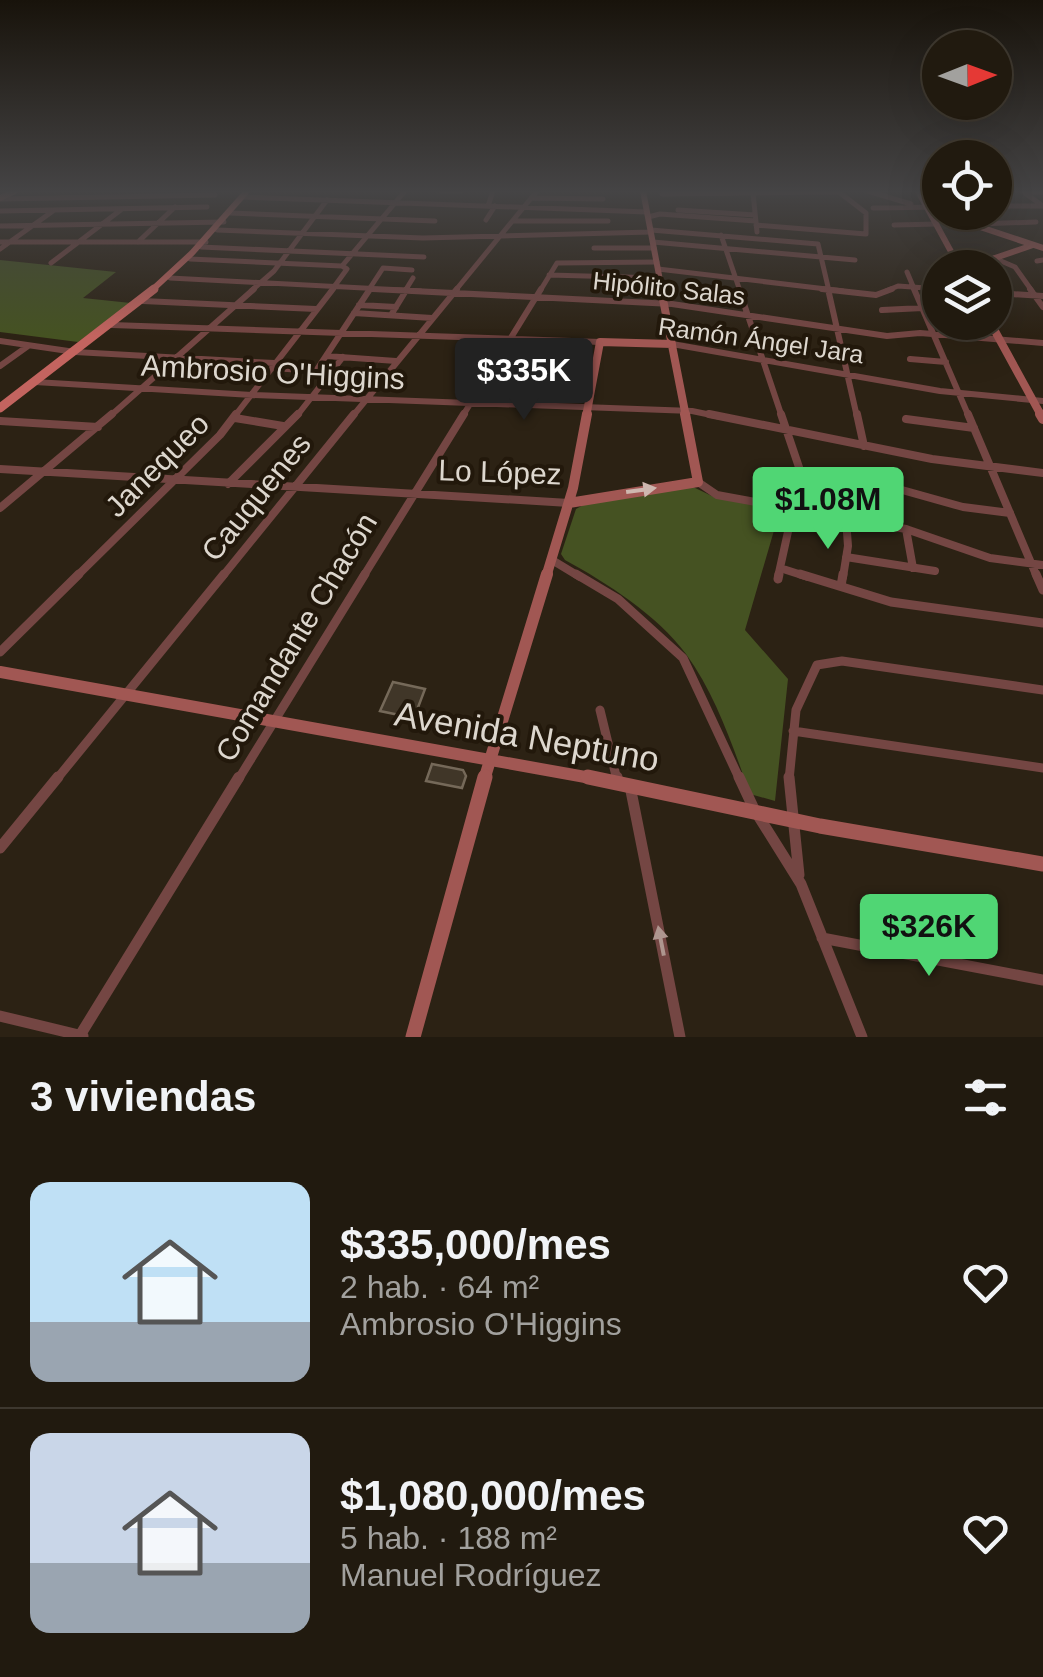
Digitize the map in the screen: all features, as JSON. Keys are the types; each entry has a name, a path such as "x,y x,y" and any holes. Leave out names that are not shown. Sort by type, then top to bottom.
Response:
{"main road":[{"path":"0,408 144,301 209,239"},
{"path":"653,239 698,482"},
{"path":"1012,253 1040,244"},
{"path":"1000,340 1038,400 1043,419"},
{"path":"413,1037 490,760 573,488 600,342"},
{"name":"Ramón Ángel Jara","path":"600,342 672,344"},
{"name":"Lo López","path":"569,502 698,482"},
{"path":"573,488 584,498"},
{"name":"Avenida Neptuno","path":"0,672 1043,864"}],"street":[{"path":"0,246 14,239"},
{"path":"50,263 81,239"},
{"path":"0,508 261,283 299,239"},
{"name":"Janequeo","path":"0,652 234,418 348,269 342,266 363,239"},
{"name":"Cauquenes","path":"0,848 496,239"},
{"path":"592,239 593,250 654,245 855,260"},
{"path":"723,239 805,485"},
{"path":"774,239 817,243 864,446"},
{"path":"10,242 138,242 424,258"},
{"path":"190,259 342,266"},
{"name":"Comandante Chacón","path":"82,1037 557,263 658,270"},
{"path":"1012,265 1039,296 1043,308"},
{"path":"316,371 383,268 413,274 391,315"},
{"path":"549,275 658,270 879,295 896,286 922,287"},
{"path":"908,272 922,306"},
{"name":"Hipólito Salas","path":"170,278 664,303 887,336 922,335"},
{"path":"1012,294 1039,296"},
{"path":"144,301 316,309"},
{"path":"359,305 396,307"},
{"path":"882,310 922,308"},
{"path":"354,313 432,318"},
{"name":"Ramón Ángel Jara","path":"112,325 339,336 600,342"},
{"path":"937,340 1043,590"},
{"name":"Hipólito Salas","path":"1000,340 1043,343"},
{"path":"0,341 75,352 332,372"},
{"name":"Ramón Ángel Jara","path":"672,344 959,393 1038,400"},
{"path":"0,366 28,346"},
{"path":"326,356 396,362"},
{"path":"234,418 283,426 292,423 344,357"},
{"path":"910,359 946,362"},
{"name":"Ambrosio O'Higgins","path":"35,382 684,410 864,446 1043,474"},
{"path":"906,419 974,428"},
{"path":"0,420 98,427"},
{"path":"228,484 283,426"},
{"name":"Lo López","path":"0,469 569,502"},
{"path":"698,482 717,496 906,529 980,556 1043,566"},
{"path":"902,490 1010,513"},
{"path":"793,509 779,574 841,586 902,604 1043,623"},
{"path":"841,586 846,518"},
{"path":"906,529 914,568"},
{"path":"846,557 936,571"},
{"path":"552,560 618,599 683,658 754,808 800,884 862,1037"},
{"path":"800,884 790,818 794,731 803,686 817,665 827,660 1043,690"},
{"path":"600,710 624,784 680,1037"},
{"path":"794,731 1043,768"},
{"path":"822,938 1043,980"},
{"path":"0,1016 82,1037"}],"green space":[{"path":"0,260 116,272 83,298 131,303 78,342 0,332"},
{"path":"691,486 714,497 780,510 745,630 788,679 775,801 750,794 715,704 697,670 674,640 630,601 561,554 576,509 587,503"}],"building":[{"path":"393,682 425,689 414,718 380,711"},
{"path":"432,764 463,770 466,776 462,788 426,781"}]}
